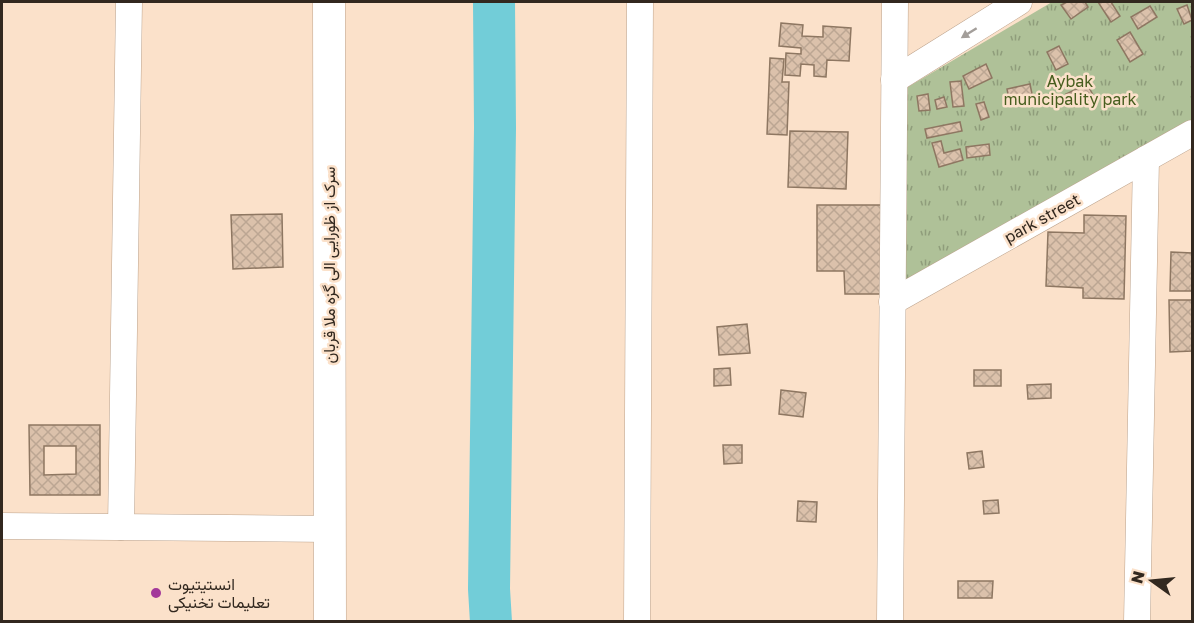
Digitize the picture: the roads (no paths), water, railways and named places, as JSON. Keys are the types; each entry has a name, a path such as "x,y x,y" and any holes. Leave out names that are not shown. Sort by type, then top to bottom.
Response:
{"street":[{"path":"121,527 129,2"},
{"name":"سرک از ظورایی الی گزه ملا قربان","path":"329,2 330,621"},
{"path":"637,621 640,2"},
{"path":"890,621 894,2"},
{"path":"894,80 1019,2"},
{"name":"park street","path":"892,302 1192,133"},
{"path":"1137,621 1146,159"},
{"path":"2,526 330,529"}],"waterway":[{"path":"491,622 489,589 495,128 494,2"}],"place":[{"name":"انستیتیوت تعلیمات تخنیکی","path":"156,593"}],"park label":[{"name":"Aybak municipality park","path":"1070,90"}]}
